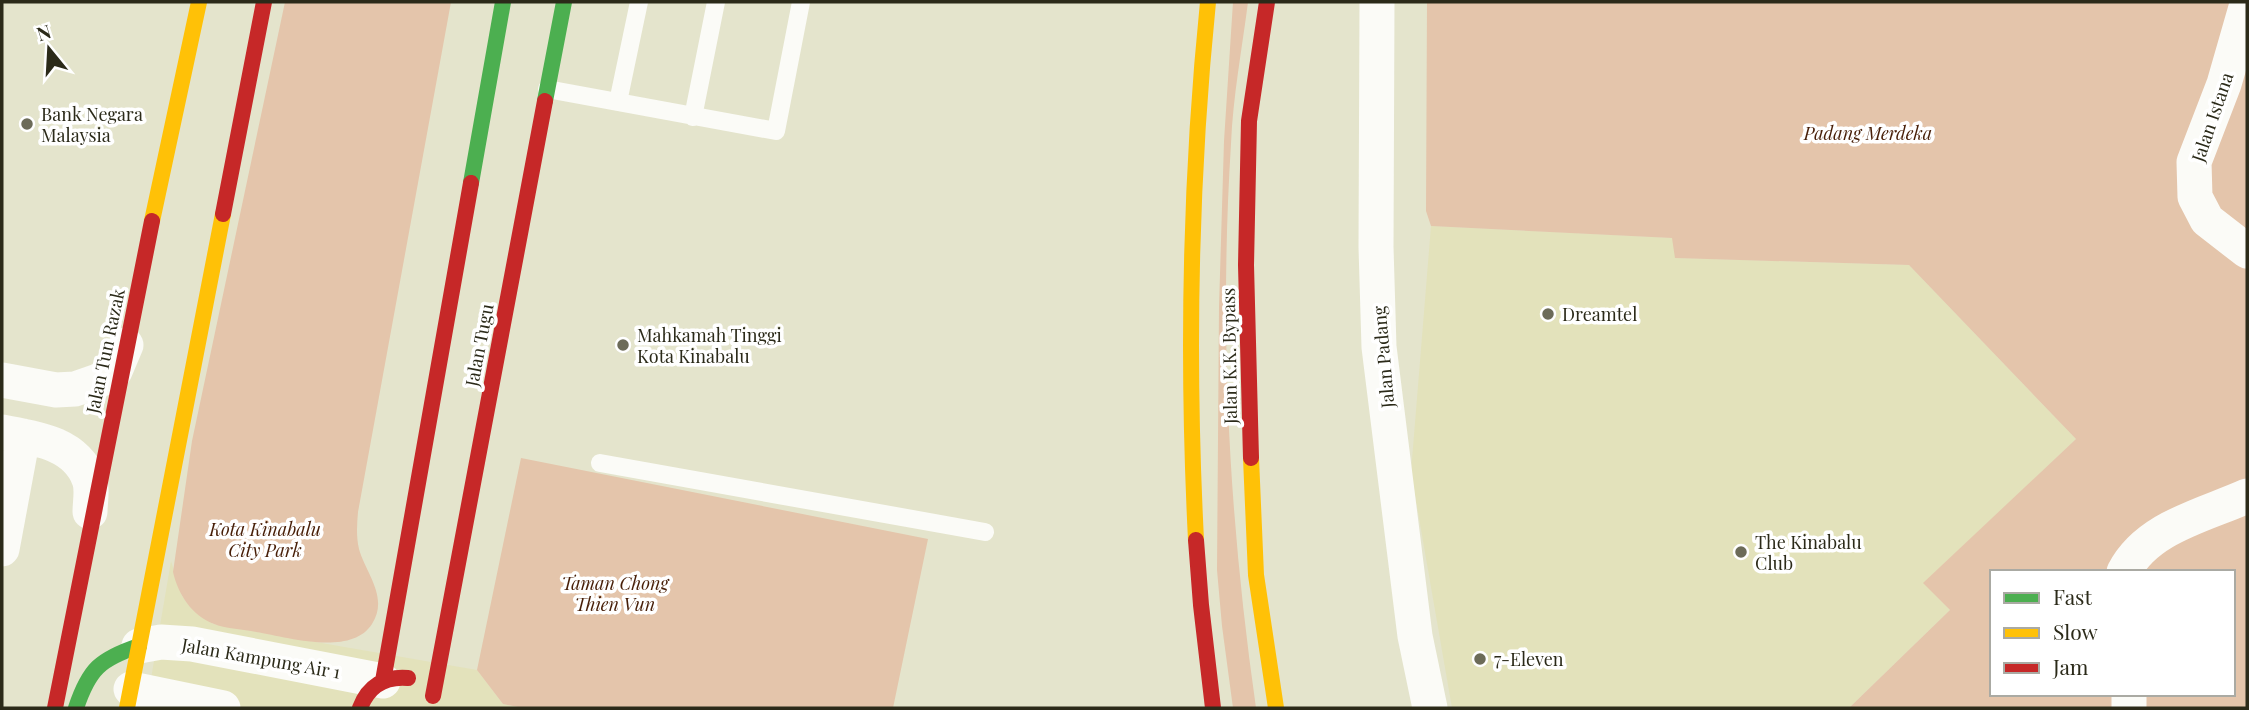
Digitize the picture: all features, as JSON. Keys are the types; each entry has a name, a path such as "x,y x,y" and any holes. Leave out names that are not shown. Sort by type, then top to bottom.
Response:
{"main road":[{"name":"Jalan Tun Razak","path":"55,708 125,345 199,2"},
{"path":"129,699 264,2"},
{"name":"Jalan Tugu","path":"383,681 503,2"},
{"name":"Jalan Tugu","path":"441,704 564,2"},
{"name":"Jalan K.K. Bypass","path":"1208,2 1195,171 1190,424 1202,638 1213,708"},
{"name":"Jalan K.K. Bypass","path":"1267,2 1249,121 1246,265 1248,397 1256,575 1276,708"},
{"path":"76,708 85,680 94,667 122,651 139,646"},
{"path":"360,708 365,695 383,681 405,677 416,681 441,704"}],"street":[{"name":"Jalan Padang","path":"1377,2 1376,233 1379,347 1416,636 1430,708"},
{"name":"Jalan Istana","path":"2247,4 2224,84 2194,162 2195,197 2207,220 2247,251"},
{"path":"2,380 56,390 75,389 98,381 115,371 125,345"},
{"path":"2,548 13,434 66,450 82,465 91,482 90,519"},
{"path":"2125,570 2130,561 2162,531 2247,496"},
{"name":"Jalan Kampung Air 1","path":"139,646 161,642 192,644 383,681"},
{"path":"129,699 223,708"}],"lane":[{"path":"618,102 639,2"},
{"path":"693,117 716,2"},
{"path":"547,89 776,131 801,2"},
{"path":"600,463 985,532"}],"shaded area":[{"path":"1431,226 1673,238 1676,258 1909,265 2076,439 1924,583 1950,610 1849,708 1452,708 1411,472"},
{"path":"171,561 182,596 190,607 213,624 477,670 503,704 523,708 146,708"}],"green space":[{"name":"Kota Kinabalu City Park","path":"285,2 451,2 358,512 358,544 375,586 377,614 362,634 349,640 334,642 301,640 214,624 199,616 187,603 173,572 192,441"},
{"path":"1233,2 1248,2 1232,126 1228,215 1226,286 1229,426 1239,567 1256,708 1233,708 1217,570 1219,307 1224,141"},
{"name":"Padang Merdeka","path":"1427,2 2247,2 2247,708 1849,708 1950,610 1923,583 2076,439 1909,265 1675,258 1672,238 1431,226 1426,211"},
{"name":"Taman Chong Thien Vun","path":"521,458 928,539 893,708 523,708 503,704 477,670"}],"traffic: fast":[{"path":"471,183 503,2"},
{"path":"545,101 564,2"},
{"path":"76,708 86,684 98,667 105,661 139,646"}],"traffic: slow":[{"path":"152,221 199,2"},
{"path":"1196,540 1192,271 1197,136 1208,2"},
{"path":"127,708 223,214"},
{"path":"1251,458 1256,575 1276,708"}],"traffic: jam":[{"path":"223,214 264,2"},
{"path":"1251,458 1246,265 1249,121 1267,2"},
{"path":"433,696 545,101"},
{"path":"383,681 471,183"},
{"path":"55,708 152,221"},
{"path":"1196,540 1213,708"},
{"path":"360,708 363,700 378,684 392,679 408,678"}],"place":[{"name":"Bank Negara Malaysia","path":"27,124"},
{"name":"Dreamtel","path":"1548,314"},
{"name":"Mahkamah Tinggi Kota Kinabalu","path":"623,345"},
{"name":"The Kinabalu Club","path":"1741,552"},
{"name":"7-Eleven","path":"1480,659"}]}
